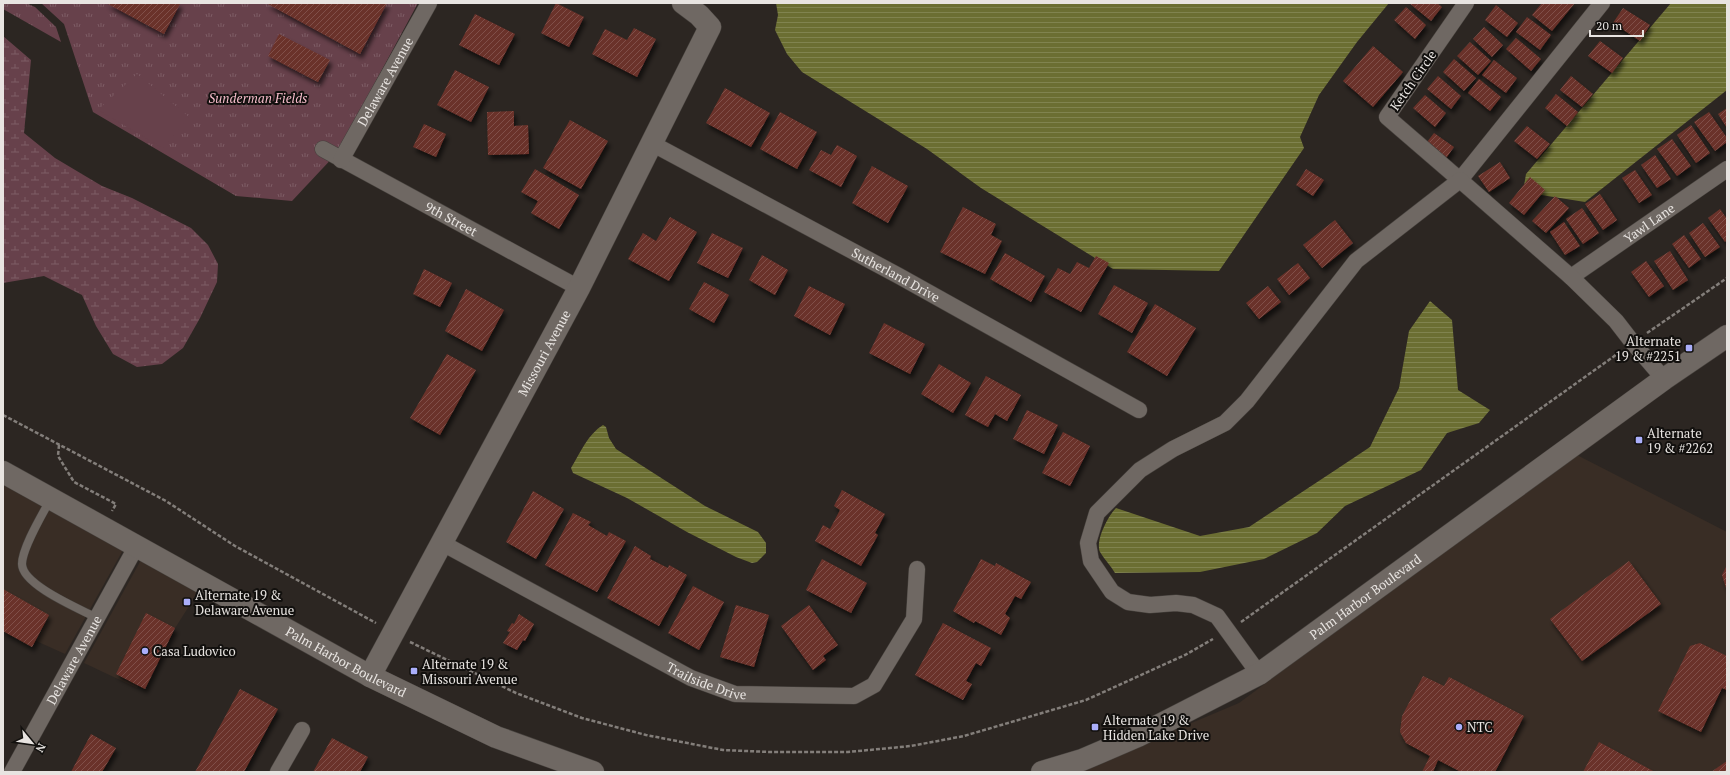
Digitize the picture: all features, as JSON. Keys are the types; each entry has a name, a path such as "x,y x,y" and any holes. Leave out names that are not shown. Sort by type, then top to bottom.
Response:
{"main road":[{"name":"Missouri Avenue","path":"370,676 580,288 710,27 699,15 683,3"},
{"name":"Palm Harbor Boulevard","path":"1042,772 1082,760 1138,736 1260,674 1664,379 1727,336"},
{"name":"Palm Harbor Boulevard","path":"3,472 370,676 496,737 593,772"}],"street":[{"name":"Delaware Avenue","path":"341,160 429,3"},
{"name":"Ketch Circle","path":"1466,3 1387,117 1571,277 1616,321 1664,379"},
{"path":"1260,674 1216,616 1193,605 1176,603 1150,605 1128,602 1112,592 1090,561 1088,544 1097,513 1140,470 1173,448 1225,423 1247,401 1356,261 1460,180 1602,3"},
{"name":"Sutherland Drive","path":"651,143 899,276 1139,410"},
{"name":"9th Street","path":"323,149 580,288"},
{"name":"Yawl Lane","path":"1571,277 1727,169"},
{"name":"Trailside Drive","path":"442,543 692,678 735,694 854,696 874,684 914,619 917,570"},
{"name":"Delaware Avenue","path":"12,772 136,547"},
{"path":"278,772 302,730"}],"lane":[{"path":"51,499 26,550 22,564 25,574 59,599 97,618"}],"path":[{"path":"3,415 166,501 235,546 348,607 393,634 516,693 582,718 646,735 723,750 848,752 911,746 964,736 1086,700 1185,654 1228,631 1633,343 1727,278"},
{"path":"59,445 58,456 74,482 116,504 103,528"}],"shaded area":[{"path":"776,3 1389,3 1357,42 1319,95 1300,137 1304,148 1219,271 1113,269 981,188 927,149 802,72 787,54 775,30 778,15"},
{"path":"1671,3 1727,3 1727,90 1585,202 1523,192 1526,174"},
{"path":"1430,301 1452,320 1458,390 1490,410 1479,423 1447,433 1421,470 1345,506 1317,533 1264,559 1200,572 1115,573 1100,552 1099,542 1109,517 1116,508 1200,536 1249,527 1370,447 1399,388 1409,331"},
{"path":"603,425 606,427 609,438 616,449 705,506 758,532 766,543 766,553 757,562 752,563 736,557 687,532 627,498 573,473 571,468 585,444 593,433"},
{"path":"1577,455 1727,532 1727,772 1075,772 1239,703"},
{"path":"3,482 123,550 65,654 3,626"},
{"path":"141,560 198,592 137,688 84,663"}],"green space":[{"path":"3,3 26,3 35,7 56,27 61,42 3,9"},
{"name":"Sunderman Fields","path":"41,3 418,3 337,153 292,201 236,196 93,112 64,24"},
{"path":"3,36 31,60 24,133 55,158 102,186 132,198 191,228 208,245 218,264 217,282 200,318 183,348 162,364 137,367 113,354 96,326 82,295 44,276 3,283"},
{"path":"137,74 189,117 163,148 98,110"}],"building":[{"path":"106,3 179,3 180,4 164,34"},
{"path":"266,3 387,3 360,54"},
{"path":"556,3 584,17 569,47 541,33"},
{"path":"1409,3 1437,3 1442,7 1431,21"},
{"path":"1542,3 1575,3 1552,31 1532,15"},
{"path":"1496,5 1518,23 1507,37 1485,20"},
{"path":"1406,7 1426,25 1415,39 1394,20"},
{"path":"1623,8 1650,25 1640,41 1613,23"},
{"path":"475,14 515,34 499,65 459,45"},
{"path":"1527,17 1551,35 1540,50 1516,32"},
{"path":"1484,27 1503,45 1492,57 1473,39"},
{"path":"634,28 656,39 637,77 592,54 605,29 627,40"},
{"path":"279,34 330,60 318,82 268,56"},
{"path":"1516,38 1541,59 1531,71 1506,49"},
{"path":"1600,41 1623,58 1612,73 1588,56"},
{"path":"1470,42 1491,61 1478,75 1457,56"},
{"path":"1373,46 1403,72 1373,107 1343,81"},
{"path":"1454,59 1476,78 1464,91 1443,72"},
{"path":"1494,60 1517,78 1506,93 1482,75"},
{"path":"455,70 489,87 471,122 437,105"},
{"path":"1438,76 1461,96 1451,109 1427,89"},
{"path":"1571,76 1593,94 1582,107 1560,90"},
{"path":"1479,79 1501,97 1490,111 1468,93"},
{"path":"725,88 770,113 751,147 706,123"},
{"path":"1556,94 1578,112 1567,126 1545,108"},
{"path":"1425,95 1446,113 1435,127 1413,108"},
{"path":"1727,108 1727,128 1718,114"},
{"path":"514,111 514,126 528,125 529,154 488,155 487,112"},
{"path":"780,112 817,132 797,169 760,149"},
{"path":"1709,112 1727,138 1727,142 1715,151 1694,122"},
{"path":"570,120 608,141 581,189 543,168"},
{"path":"424,124 446,134 436,157 413,147"},
{"path":"1691,125 1710,153 1696,163 1677,135"},
{"path":"1527,126 1550,144 1537,159 1514,141"},
{"path":"1434,133 1454,147 1444,161 1424,146"},
{"path":"1672,139 1691,166 1677,176 1657,149"},
{"path":"837,145 857,156 841,187 809,170 821,150 831,155"},
{"path":"1655,155 1671,179 1657,188 1641,165"},
{"path":"1500,162 1510,178 1489,192 1478,176"},
{"path":"872,166 908,186 888,223 852,203"},
{"path":"535,169 579,195 559,229 531,213 538,201 521,192"},
{"path":"1306,169 1324,180 1313,196 1296,185"},
{"path":"1635,170 1652,195 1639,203 1622,178"},
{"path":"1530,177 1545,190 1524,215 1509,203"},
{"path":"1600,194 1617,220 1603,230 1585,204"},
{"path":"1555,196 1569,208 1546,233 1532,221"},
{"path":"963,207 996,224 991,235 1002,241 985,274 940,252"},
{"path":"1582,208 1599,233 1583,244 1566,219"},
{"path":"1720,209 1727,219 1727,240 1725,242 1708,218"},
{"path":"670,217 697,232 669,281 628,259 643,233 656,241"},
{"path":"1335,220 1353,243 1322,268 1303,245"},
{"path":"1564,222 1580,246 1565,255 1550,232"},
{"path":"1703,223 1720,247 1705,257 1689,233"},
{"path":"712,233 743,248 728,278 697,263"},
{"path":"1684,235 1701,259 1689,268 1672,244"},
{"path":"1670,251 1688,280 1673,290 1654,261"},
{"path":"1005,253 1045,276 1031,302 990,279"},
{"path":"762,255 788,270 775,295 749,280"},
{"path":"1096,256 1109,263 1081,312 1044,292 1058,268 1070,274 1077,262 1089,268"},
{"path":"1646,261 1664,286 1649,297 1631,272"},
{"path":"1298,263 1310,278 1289,295 1277,279"},
{"path":"424,269 452,283 440,307 413,294"},
{"path":"704,282 729,295 714,323 689,309"},
{"path":"1114,285 1148,303 1132,333 1098,314"},
{"path":"809,286 845,304 830,335 794,316"},
{"path":"1268,286 1281,302 1259,319 1246,303"},
{"path":"466,289 504,310 482,351 445,331"},
{"path":"1155,304 1196,328 1167,376 1127,352"},
{"path":"884,323 925,344 910,374 869,353"},
{"path":"447,354 476,370 440,435 410,418"},
{"path":"939,364 971,383 953,413 921,394"},
{"path":"986,376 1021,395 1007,421 995,414 988,427 965,415"},
{"path":"1027,410 1058,425 1044,454 1013,439"},
{"path":"1063,432 1090,446 1070,486 1042,473"},
{"path":"842,490 885,514 875,533 878,535 861,566 815,541 823,525 830,529 840,510 834,506"},
{"path":"533,491 564,509 536,559 506,542"},
{"path":"573,513 591,522 588,525 607,536 609,532 626,541 597,592 545,565"},
{"path":"635,546 651,556 650,559 668,568 669,565 687,575 659,626 607,598"},
{"path":"822,559 867,583 851,613 806,590"},
{"path":"981,559 995,566 996,563 1031,582 1021,599 1015,596 1005,614 1010,618 1001,635 975,621 974,623 953,611"},
{"path":"1629,561 1661,604 1582,661 1550,619"},
{"path":"1727,565 1727,591 1722,575"},
{"path":"693,586 724,602 699,650 668,633"},
{"path":"3,589 49,615 32,647 3,631"},
{"path":"736,605 769,615 754,667 720,657"},
{"path":"809,605 838,645 823,656 826,660 813,670 781,626"},
{"name":"Casa Ludovico","path":"146,613 175,628 145,689 116,674"},
{"path":"519,614 534,624 525,641 523,640 517,650 503,643 510,632 507,631 512,623 514,624"},
{"path":"943,623 991,648 981,666 976,663 966,681 972,684 963,700 915,675"},
{"path":"1700,643 1727,656 1727,690 1722,688 1701,732 1658,711 1690,646"},
{"name":"NTC","path":"1423,676 1444,686 1449,677 1524,716 1495,772 1461,772 1438,760 1433,772 1422,772 1430,756 1406,743 1400,732 1402,716"},
{"path":"240,689 278,709 244,772 195,772"},
{"path":"91,734 116,748 102,772 71,772"},
{"path":"332,738 368,757 360,772 313,772"},
{"path":"1599,742 1655,772 1583,772"},
{"path":"1727,761 1727,772 1711,772"}],"place":[{"name":"Alternate 19 & #2251","path":"1689,348"},
{"name":"Alternate 19 & #2262","path":"1639,440"},
{"name":"Alternate 19 & Delaware Avenue","path":"187,602"},
{"name":"Casa Ludovico","path":"145,651"},
{"name":"Alternate 19 & Missouri Avenue","path":"414,671"},
{"name":"Alternate 19 & Hidden Lake Drive","path":"1095,727"},
{"name":"NTC","path":"1459,727"}]}
